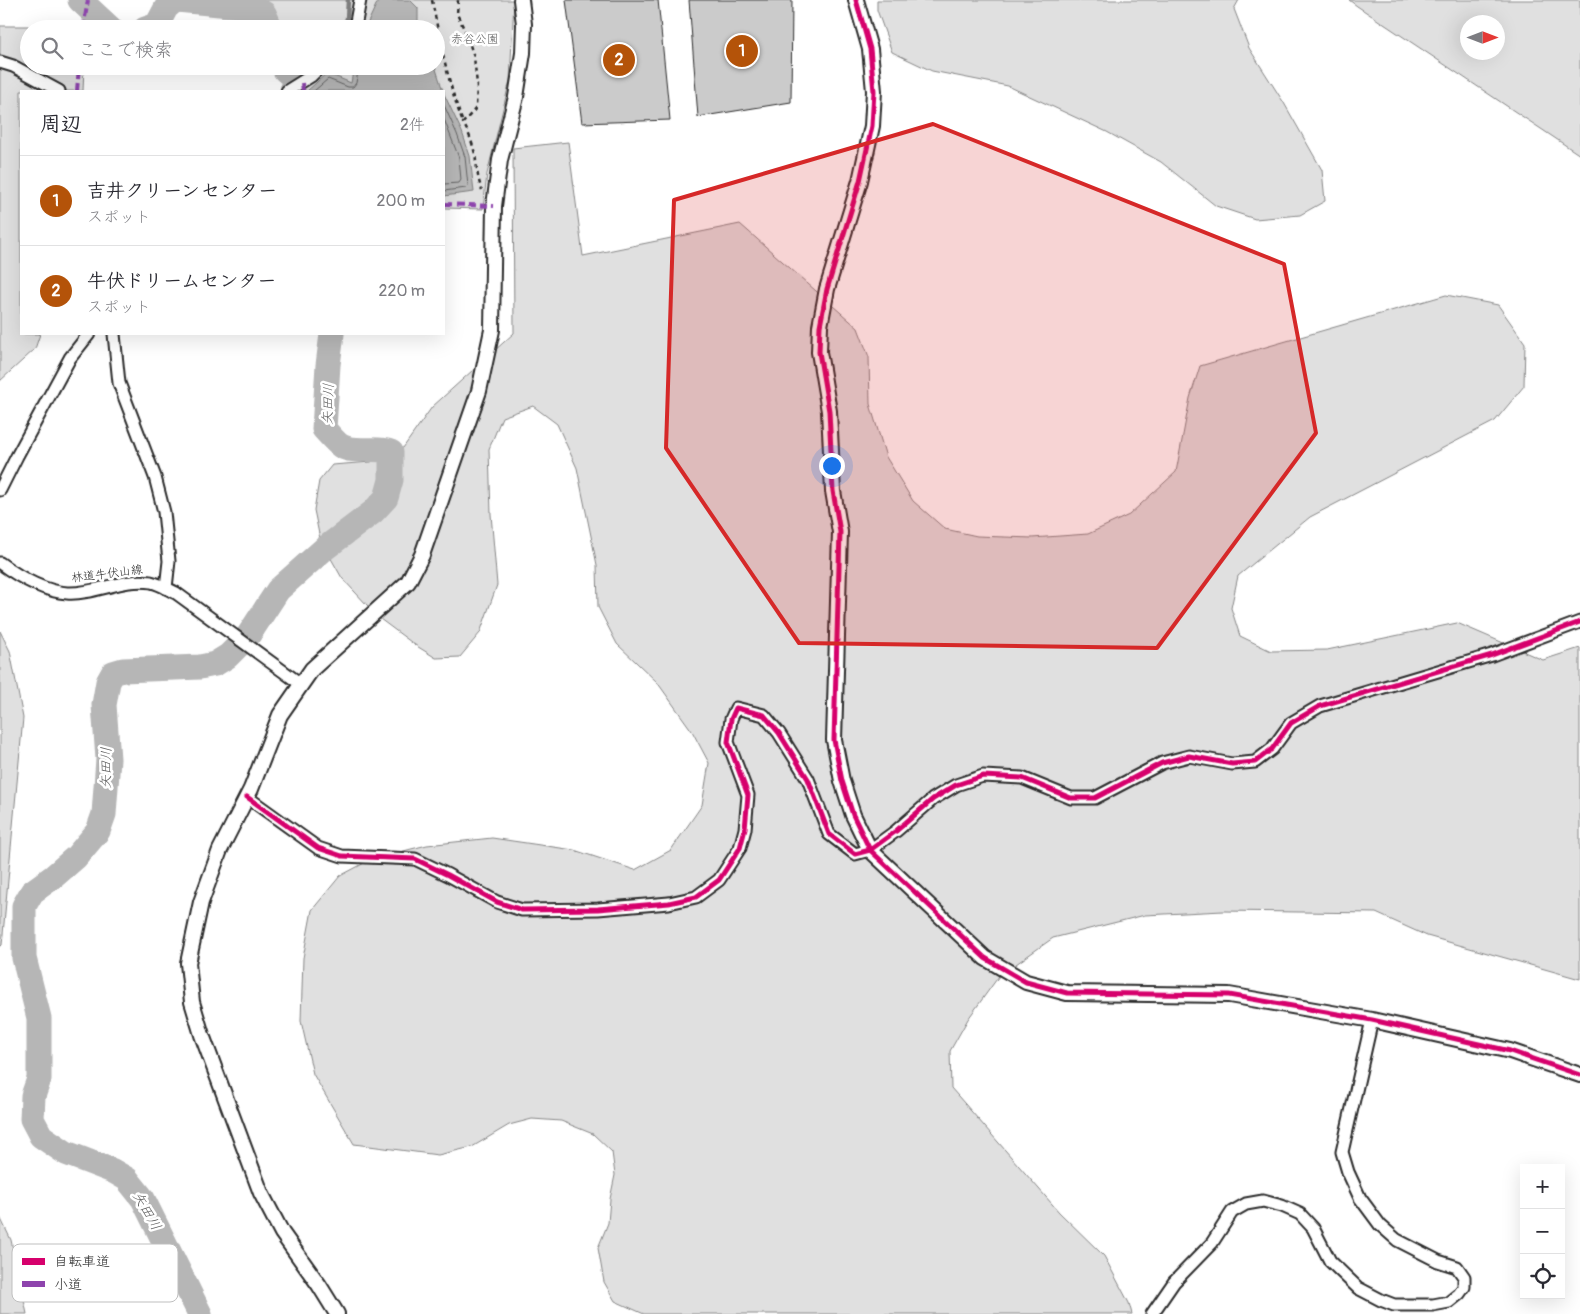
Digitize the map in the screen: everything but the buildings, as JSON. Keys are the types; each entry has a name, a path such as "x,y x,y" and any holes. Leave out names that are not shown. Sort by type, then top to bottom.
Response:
{"street":[{"path":"356,20 360,0"},
{"path":"337,1314 320,1285 282,1233 261,1193 202,1035 192,1002 188,963 201,902 220,850 247,797 280,715 312,669 408,582 422,556 479,391 492,330 494,206 500,160 516,97 523,53 524,24 521,0"},
{"path":"856,0 870,49 874,91 872,126 860,180 827,289 820,326 819,352 829,411 832,491 840,532 834,740 842,781 853,814 870,850 985,958 1026,982 1067,993 1229,995 1372,1020 1510,1052 1580,1075"},
{"path":"0,62 20,69"},
{"path":"30,75 57,90"},
{"path":"289,90 312,75"},
{"path":"0,490 16,456 70,358 88,335"},
{"path":"114,335 119,383 155,477 164,512 169,561 166,588"},
{"name":"林道牛伏山線","path":"0,563 16,575 42,587 66,593 84,592 137,582 151,582 166,588 176,593 302,685"},
{"path":"247,797 318,848 342,856 415,859 498,902 522,910 598,909 669,903 696,897 719,880 740,848 745,829 748,795 728,742 731,719 736,708 764,715 779,733 808,779 829,834 855,854 870,850 896,831 933,799 956,784 983,776 1022,778 1071,798 1095,798 1162,763 1188,756 1232,764 1255,762 1272,749 1291,724 1320,706 1492,655 1580,622"},
{"path":"1152,1314 1174,1282 1212,1243 1232,1212 1246,1204 1263,1201 1282,1206 1300,1214 1313,1228 1330,1261 1358,1288 1381,1300 1394,1305 1433,1305 1449,1302 1459,1294 1464,1286 1464,1278 1457,1268 1438,1261 1396,1240 1380,1225 1360,1198 1342,1152 1372,1020"}],"path":[{"path":"432,0 436,20"},
{"path":"458,0 457,14 474,57 477,84 476,108 464,123"},
{"path":"445,66 455,101 470,137 475,155 478,182"}],"highlighted area":[{"path":"933,124 1284,264 1316,433 1157,648 799,643 666,448 674,200"}],"green space":[{"name":"赤谷公園","path":"256,0 514,0 510,80 487,174 483,209 445,208 445,90 299,90 293,75 445,75 445,20 272,20"},
{"path":"877,0 1239,0 1234,9 1249,48 1284,103 1322,170 1325,201 1300,215 1255,219 1216,206 1161,162 1107,132 1008,86 932,71 892,52 877,10"},
{"path":"1349,0 1580,0 1580,155 1357,6"},
{"path":"0,26 20,26 20,75 84,75 83,90 20,90 20,335 40,335 35,349 0,381"},
{"path":"568,142 583,256 740,224 858,328 869,357 870,404 886,457 913,501 945,529 977,536 1032,538 1088,534 1129,515 1176,472 1190,398 1200,366 1446,295 1498,305 1525,343 1524,386 1495,421 1310,517 1238,576 1231,608 1240,636 1271,651 1327,650 1457,623 1543,660 1580,648 1580,979 1427,936 1376,913 1223,911 1145,915 1053,938 999,976 968,1019 950,1051 951,1088 1059,1212 1104,1256 1129,1303 1132,1314 644,1314 615,1301 604,1282 598,1248 608,1223 615,1175 612,1152 593,1134 561,1121 532,1119 509,1125 472,1147 438,1155 354,1144 313,1074 301,1021 303,958 312,910 340,876 372,859 427,845 492,838 574,850 635,870 671,850 702,805 709,763 692,731 657,682 617,644 598,607 597,565 577,468 557,424 533,406 502,417 489,449 491,514 497,585 480,633 460,657 436,658 380,619 342,578 320,539 314,510 319,481 332,465 371,462 403,448 432,407 514,333 513,148"},
{"path":"0,631 10,651 23,718 2,945 0,947"},
{"path":"0,1217 12,1245 12,1302 24,1302 27,1314 0,1314"}],"water":[{"path":"380,0 410,0 418,8 418,20 369,20"},
{"path":"325,75 332,75 351,83 352,75 438,75 443,90 308,90"},
{"path":"445,96 462,132 470,156 474,192 445,196"}],"waterway":[{"name":"矢田川","path":"80,0 101,20"},
{"name":"矢田川","path":"160,20 166,8 175,0"},
{"name":"矢田川","path":"177,0 251,7 264,13 267,20"},
{"path":"346,20 348,0"},
{"name":"矢田川","path":"291,75 293,77 293,90"},
{"name":"矢田川","path":"165,1244 143,1199 127,1179 113,1171 66,1153 41,1136 32,1119 33,1096 39,1079 39,1018 24,958 24,906 32,892 76,857 98,831 104,814 108,759 104,705 108,682 113,673 123,670 200,667 215,664 228,656 248,636 278,590 324,549 373,512 386,498 391,480 391,452 346,448 341,446 324,429 332,335"},
{"name":"矢田川","path":"178,1270 200,1314"}],"marked path":[{"path":"85,20 88,0"},
{"path":"77,90 78,75"},
{"path":"302,83 303,90"},
{"path":"445,204 494,206"}],"cycle path":[{"path":"856,0 870,49 874,91 872,126 860,181 827,289 820,326 819,352 829,411 833,491 840,532 834,740 842,781 853,815 870,850 985,958 1026,982 1067,993 1229,995 1372,1020 1510,1051 1580,1075"},
{"path":"247,797 318,848 342,856 415,859 497,902 522,910 598,909 669,903 696,897 719,880 740,848 745,829 748,795 728,742 731,719 736,708 764,715 779,733 808,779 829,834 855,854 870,850 896,831 933,799 956,785 983,776 1022,778 1071,798 1095,798 1162,763 1189,756 1232,764 1255,762 1272,749 1291,723 1320,706 1492,655 1580,622"}],"place":[{"name":"吉井クリーンセンター","path":"742,51"},
{"name":"牛伏ドリームセンター","path":"619,60"}]}
